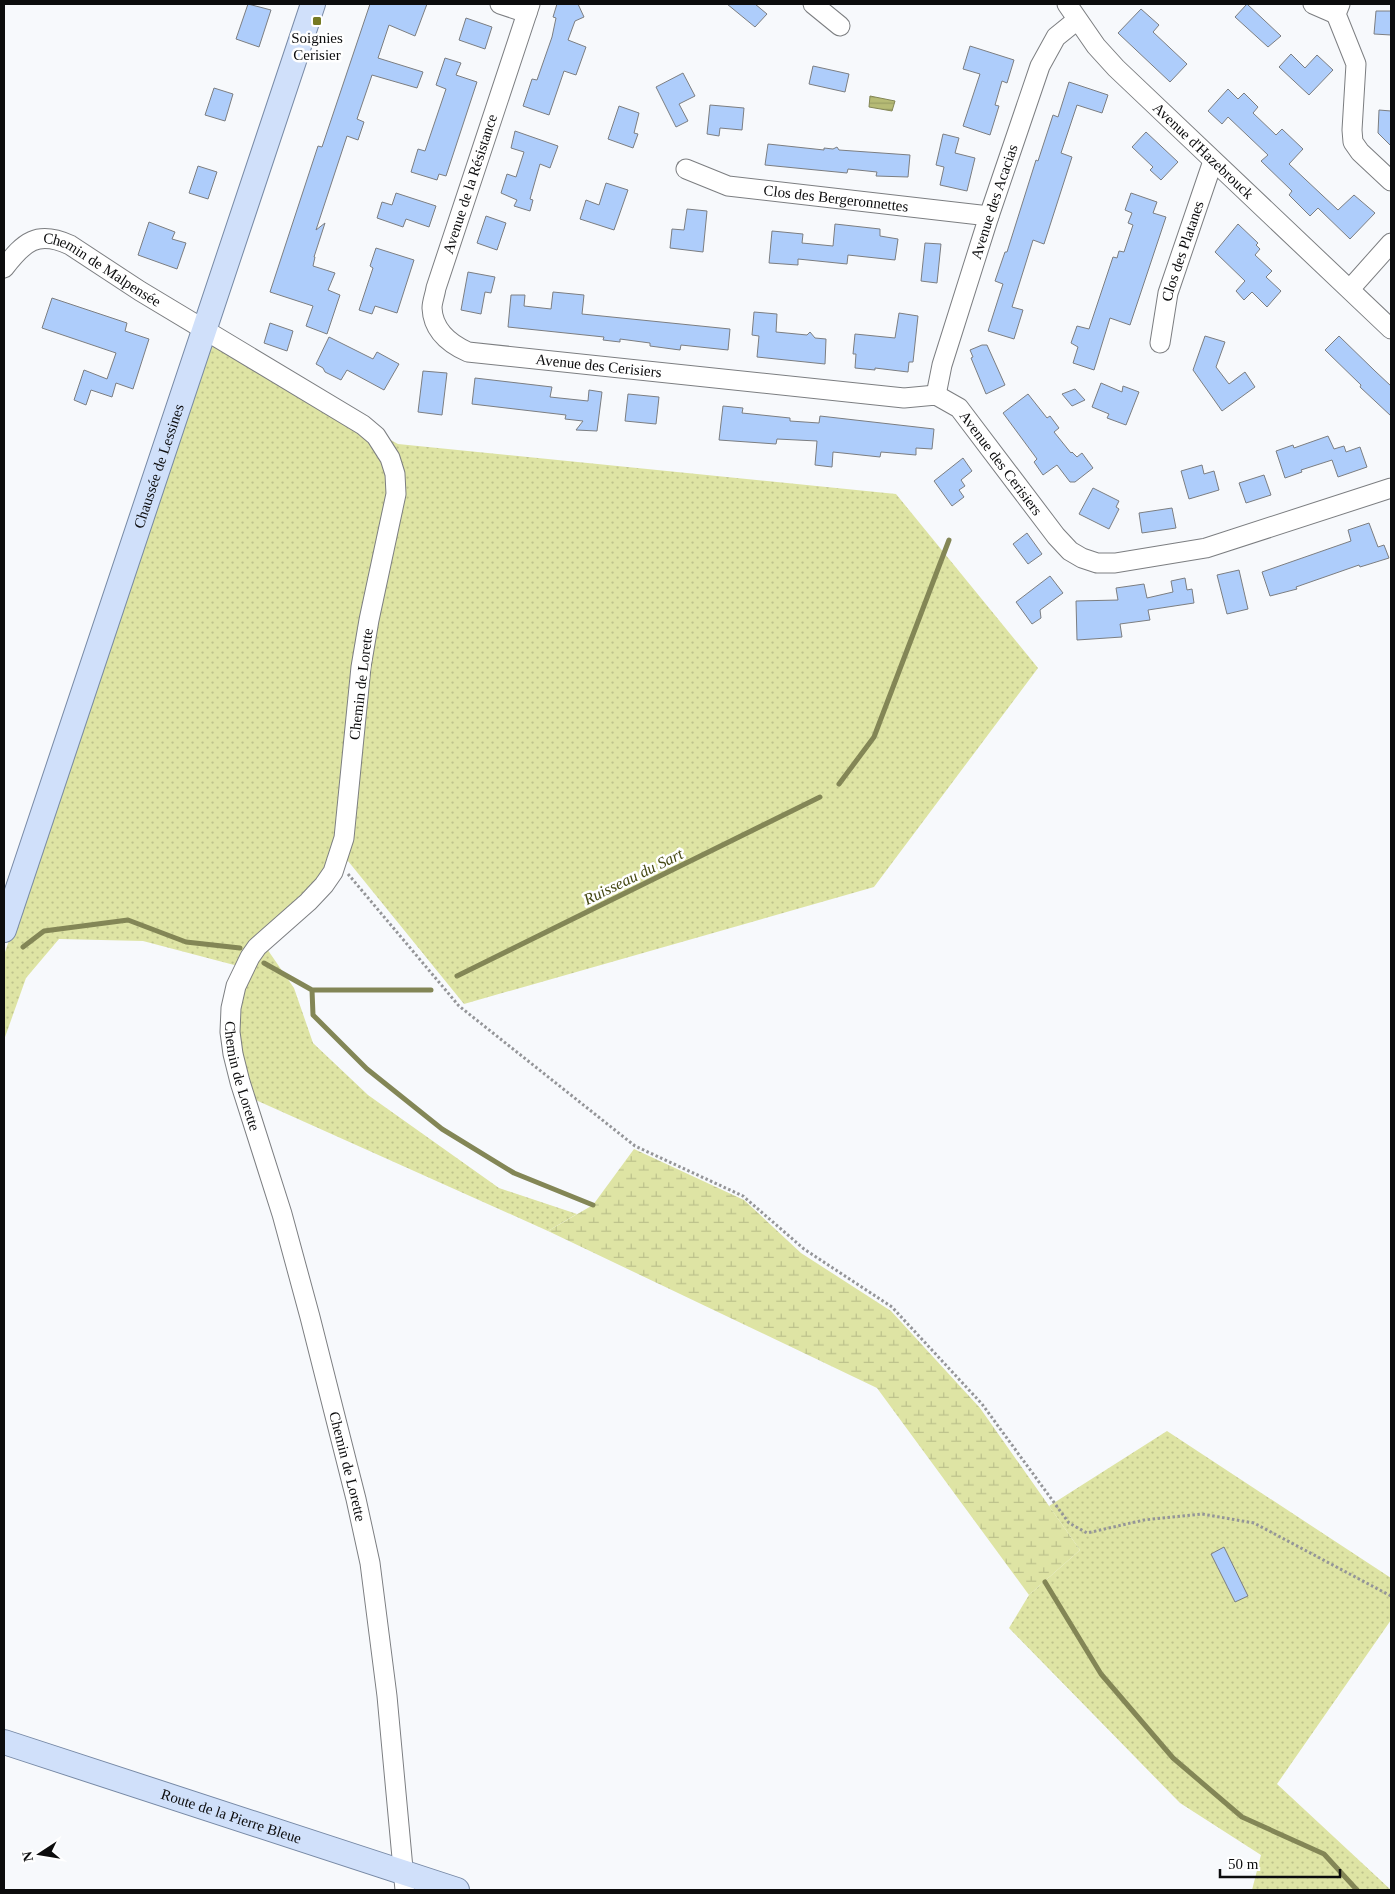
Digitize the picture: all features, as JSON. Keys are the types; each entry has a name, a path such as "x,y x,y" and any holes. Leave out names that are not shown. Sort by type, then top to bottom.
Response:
{"main road":[{"name":"Chaussée de Lessines","path":"4,930 313,4"},
{"name":"Route de la Pierre Bleue","path":"4,1742 405,1882 457,1890"}],"street":[{"path":"500,4 528,8"},
{"path":"813,4 840,26"},
{"name":"Avenue d'Hazebrouck","path":"1067,4 1096,46 1116,68 1350,289"},
{"path":"1313,4 1338,9 1356,64 1352,130 1354,142 1360,152 1391,180"},
{"name":"Avenue de la Résistance","path":"468,352 453,345 442,335 432,308 436,288 528,8"},
{"name":"Avenue des Acacias","path":"936,396 942,365 989,216 1040,66 1056,37 1077,20"},
{"name":"Clos des Platanes","path":"1160,343 1168,293 1213,161"},
{"name":"Clos des Bergeronnettes","path":"686,169 728,186 989,216"},
{"name":"Chemin de Malpensée","path":"4,268 14,255 36,239 58,239 70,244 140,291 204,330"},
{"path":"1391,243 1350,289 1391,329"},
{"name":"Chemin de Lorette","path":"204,330 364,425 384,446 395,474 396,494 393,513 369,620 362,667 344,838 333,872 319,890 257,947 250,957 236,986 231,1008 230,1032 240,1082 282,1214 310,1317 370,1562 387,1696 405,1882"},
{"name":"Avenue des Cerisiers","path":"468,352 904,398 936,396 959,408 1056,536 1070,551 1082,558 1097,563 1115,563 1206,548 1391,488"}],"path":[{"path":"337,860 459,1006 636,1146 743,1196 804,1249 892,1307 982,1404 1069,1523 1087,1533 1144,1520 1202,1514 1254,1523 1391,1596"}],"green space":[{"path":"210,341 398,444 896,494 1038,668 874,887 464,1004 348,861 260,938 238,966 143,941 59,939 26,978 4,1040 4,955"},
{"path":"265,946 294,988 313,1043 368,1095 499,1188 577,1214 548,1231 249,1097 234,1023 246,972"},
{"path":"634,1149 744,1200 801,1253 891,1311 980,1408 1080,1550 1029,1595 877,1388 548,1231 593,1205"},
{"path":"1167,1431 1391,1578 1391,1620 1277,1784 1391,1890 1252,1890 1261,1855 1180,1803 1009,1628 1029,1595 1080,1550 1049,1506"}],"shaded area":[{"path":"870,96 895,101 892,111 869,107"}],"building":[{"path":"248,4 271,10 259,47 236,39"},
{"path":"370,4 427,4 415,36 389,25 378,58 423,72 417,88 372,75 357,119 364,122 358,140 347,136 316,230 325,223 313,266 335,273 328,290 340,295 327,334 306,326 313,306 270,292 318,146 322,147"},
{"path":"557,4 578,4 584,17 575,21 568,40 586,47 576,75 564,71 549,115 523,106 532,79 537,80 552,37 556,18 553,17"},
{"path":"727,4 755,4 767,14 755,27"},
{"path":"1247,4 1281,36 1268,47 1235,17"},
{"path":"1141,9 1159,25 1153,32 1187,64 1170,82 1118,33"},
{"path":"1376,11 1391,11 1391,35 1374,34"},
{"path":"466,18 492,27 485,49 459,40"},
{"path":"970,46 1014,60 1007,83 1002,81 995,105 999,106 990,135 963,126 980,74 963,69"},
{"path":"1291,54 1305,68 1317,55 1333,70 1309,95 1279,67"},
{"path":"445,58 461,63 456,75 477,82 446,176 439,174 437,180 411,172 418,149 425,151 446,89 436,85"},
{"path":"813,66 849,74 845,92 809,84"},
{"path":"683,73 695,96 679,104 688,121 676,127 656,87"},
{"path":"1069,82 1108,95 1102,113 1077,105 1061,153 1072,157 1044,244 1033,240 1012,307 1023,310 1014,339 988,331 1003,284 995,281 1005,252 1007,252 1036,160 1038,161 1053,115 1058,117"},
{"path":"214,88 233,94 225,121 205,115"},
{"path":"1228,89 1238,99 1244,93 1258,107 1253,113 1276,135 1282,129 1303,149 1289,164 1338,210 1354,195 1375,213 1350,239 1318,208 1310,216 1289,195 1292,191 1261,161 1268,155 1228,117 1222,124 1208,111"},
{"path":"710,105 744,108 742,130 720,128 719,136 707,134"},
{"path":"619,106 639,113 634,133 638,134 633,148 608,139"},
{"path":"1379,110 1391,111 1391,146 1378,133"},
{"path":"515,131 558,146 550,168 540,164 530,199 533,200 530,211 514,206 517,200 501,193 507,174 516,177 524,152 511,148"},
{"path":"1146,132 1178,162 1161,180 1150,170 1153,167 1132,147"},
{"path":"943,134 959,138 955,153 975,158 967,191 940,185 944,167 936,165"},
{"path":"768,144 824,150 824,148 833,149 837,147 839,150 910,155 908,177 876,176 877,172 848,169 847,173 765,165"},
{"path":"198,166 217,172 208,199 189,193"},
{"path":"606,183 628,190 614,230 580,219 586,200 599,205"},
{"path":"396,193 436,206 429,227 406,219 403,227 377,218 382,202 392,205"},
{"path":"1131,193 1157,202 1153,213 1166,217 1130,325 1110,318 1094,370 1073,363 1078,347 1071,343 1077,326 1089,329 1113,257 1117,258 1119,251 1124,252 1133,225 1128,223 1132,213 1125,210"},
{"path":"687,209 707,211 703,252 670,248 672,229 684,230"},
{"path":"486,216 506,223 497,250 477,243"},
{"path":"149,222 175,232 172,239 186,243 177,269 138,255"},
{"path":"835,224 880,229 880,236 898,239 895,260 848,255 847,264 798,259 798,265 769,263 772,231 803,234 802,243 833,246"},
{"path":"1238,224 1258,243 1256,245 1260,249 1255,255 1272,271 1266,277 1281,291 1267,307 1252,292 1244,300 1236,291 1245,281 1215,252"},
{"path":"925,243 941,244 937,283 921,281"},
{"path":"376,248 414,260 397,313 375,306 372,314 359,310 373,268 370,266"},
{"path":"468,272 495,277 491,293 485,292 481,314 461,310"},
{"path":"553,292 584,295 582,314 730,329 728,350 681,345 680,350 650,346 650,343 620,339 620,342 603,340 604,337 508,327 511,295 525,295 524,306 551,309"},
{"path":"52,298 127,323 125,331 149,339 133,389 116,383 112,397 91,390 86,405 74,400 84,370 107,379 116,353 42,328"},
{"path":"754,312 777,314 776,332 807,335 810,332 815,338 826,339 825,364 757,357 759,336 752,335"},
{"path":"899,313 918,316 913,362 909,362 908,372 875,368 875,370 855,368 856,354 853,354 855,334 895,338"},
{"path":"270,323 293,331 287,351 264,343"},
{"path":"1205,336 1225,342 1216,367 1229,384 1245,372 1255,387 1222,411 1193,370"},
{"path":"1339,336 1391,386 1391,416 1325,350"},
{"path":"329,337 373,359 377,352 399,364 384,390 347,370 341,380 325,372 323,368 316,364"},
{"path":"987,345 1005,385 986,394 971,358 973,357 970,350"},
{"path":"423,371 447,373 442,415 418,412"},
{"path":"475,378 552,387 550,397 588,401 589,390 602,392 597,431 576,430 583,421 565,419 566,415 472,404"},
{"path":"1101,383 1122,392 1123,386 1139,392 1126,425 1107,418 1109,414 1092,407"},
{"path":"1075,389 1085,400 1072,406 1062,394"},
{"path":"628,394 659,397 656,424 625,421"},
{"path":"1028,394 1047,418 1050,416 1059,428 1054,432 1071,453 1077,457 1082,453 1093,468 1075,482 1070,482 1057,465 1043,475 1034,462 1037,459 1003,413"},
{"path":"723,406 743,408 742,413 790,418 790,421 819,423 820,416 934,429 932,449 916,448 916,455 881,452 880,457 833,452 832,467 815,465 817,441 777,439 776,444 719,440"},
{"path":"1328,436 1334,449 1344,446 1346,452 1360,447 1367,467 1338,477 1332,460 1301,470 1302,472 1285,478 1276,451 1293,445 1294,448"},
{"path":"963,458 972,471 961,480 965,486 959,490 964,497 952,506 934,481"},
{"path":"1202,465 1204,474 1214,471 1219,490 1189,499 1181,471"},
{"path":"1264,475 1271,495 1246,503 1239,483"},
{"path":"1093,488 1119,501 1116,507 1119,509 1109,529 1079,514"},
{"path":"1172,508 1176,528 1142,533 1139,513"},
{"path":"1369,523 1378,547 1384,545 1389,558 1360,567 1359,565 1296,587 1297,589 1270,596 1262,572 1351,541 1348,530"},
{"path":"1027,533 1042,554 1028,564 1013,544"},
{"path":"1239,570 1248,609 1227,614 1217,575"},
{"path":"1050,576 1063,593 1040,610 1041,618 1032,624 1016,602"},
{"path":"1185,578 1187,590 1192,589 1194,603 1148,610 1150,620 1120,624 1122,637 1077,640 1076,601 1118,600 1116,588 1144,584 1147,598 1173,592 1171,581"},
{"path":"1224,1547 1248,1596 1235,1602 1211,1554"}],"waterway":[{"name":"Ruisseau du Sart","path":"839,784 874,737 949,540"},
{"name":"Ruisseau du Sart","path":"457,976 820,797"},
{"name":"Ruisseau du Sart","path":"23,947 44,931 128,920 186,942 240,948"},
{"name":"Ruisseau du Sart","path":"264,963 312,990 431,990"},
{"path":"312,990 313,1015 367,1069 442,1129 514,1173 593,1205"},
{"path":"1045,1582 1101,1674 1173,1758 1242,1817 1324,1854 1357,1890"}],"place":[{"name":"Soignies Cerisier","path":"317,21"}]}
